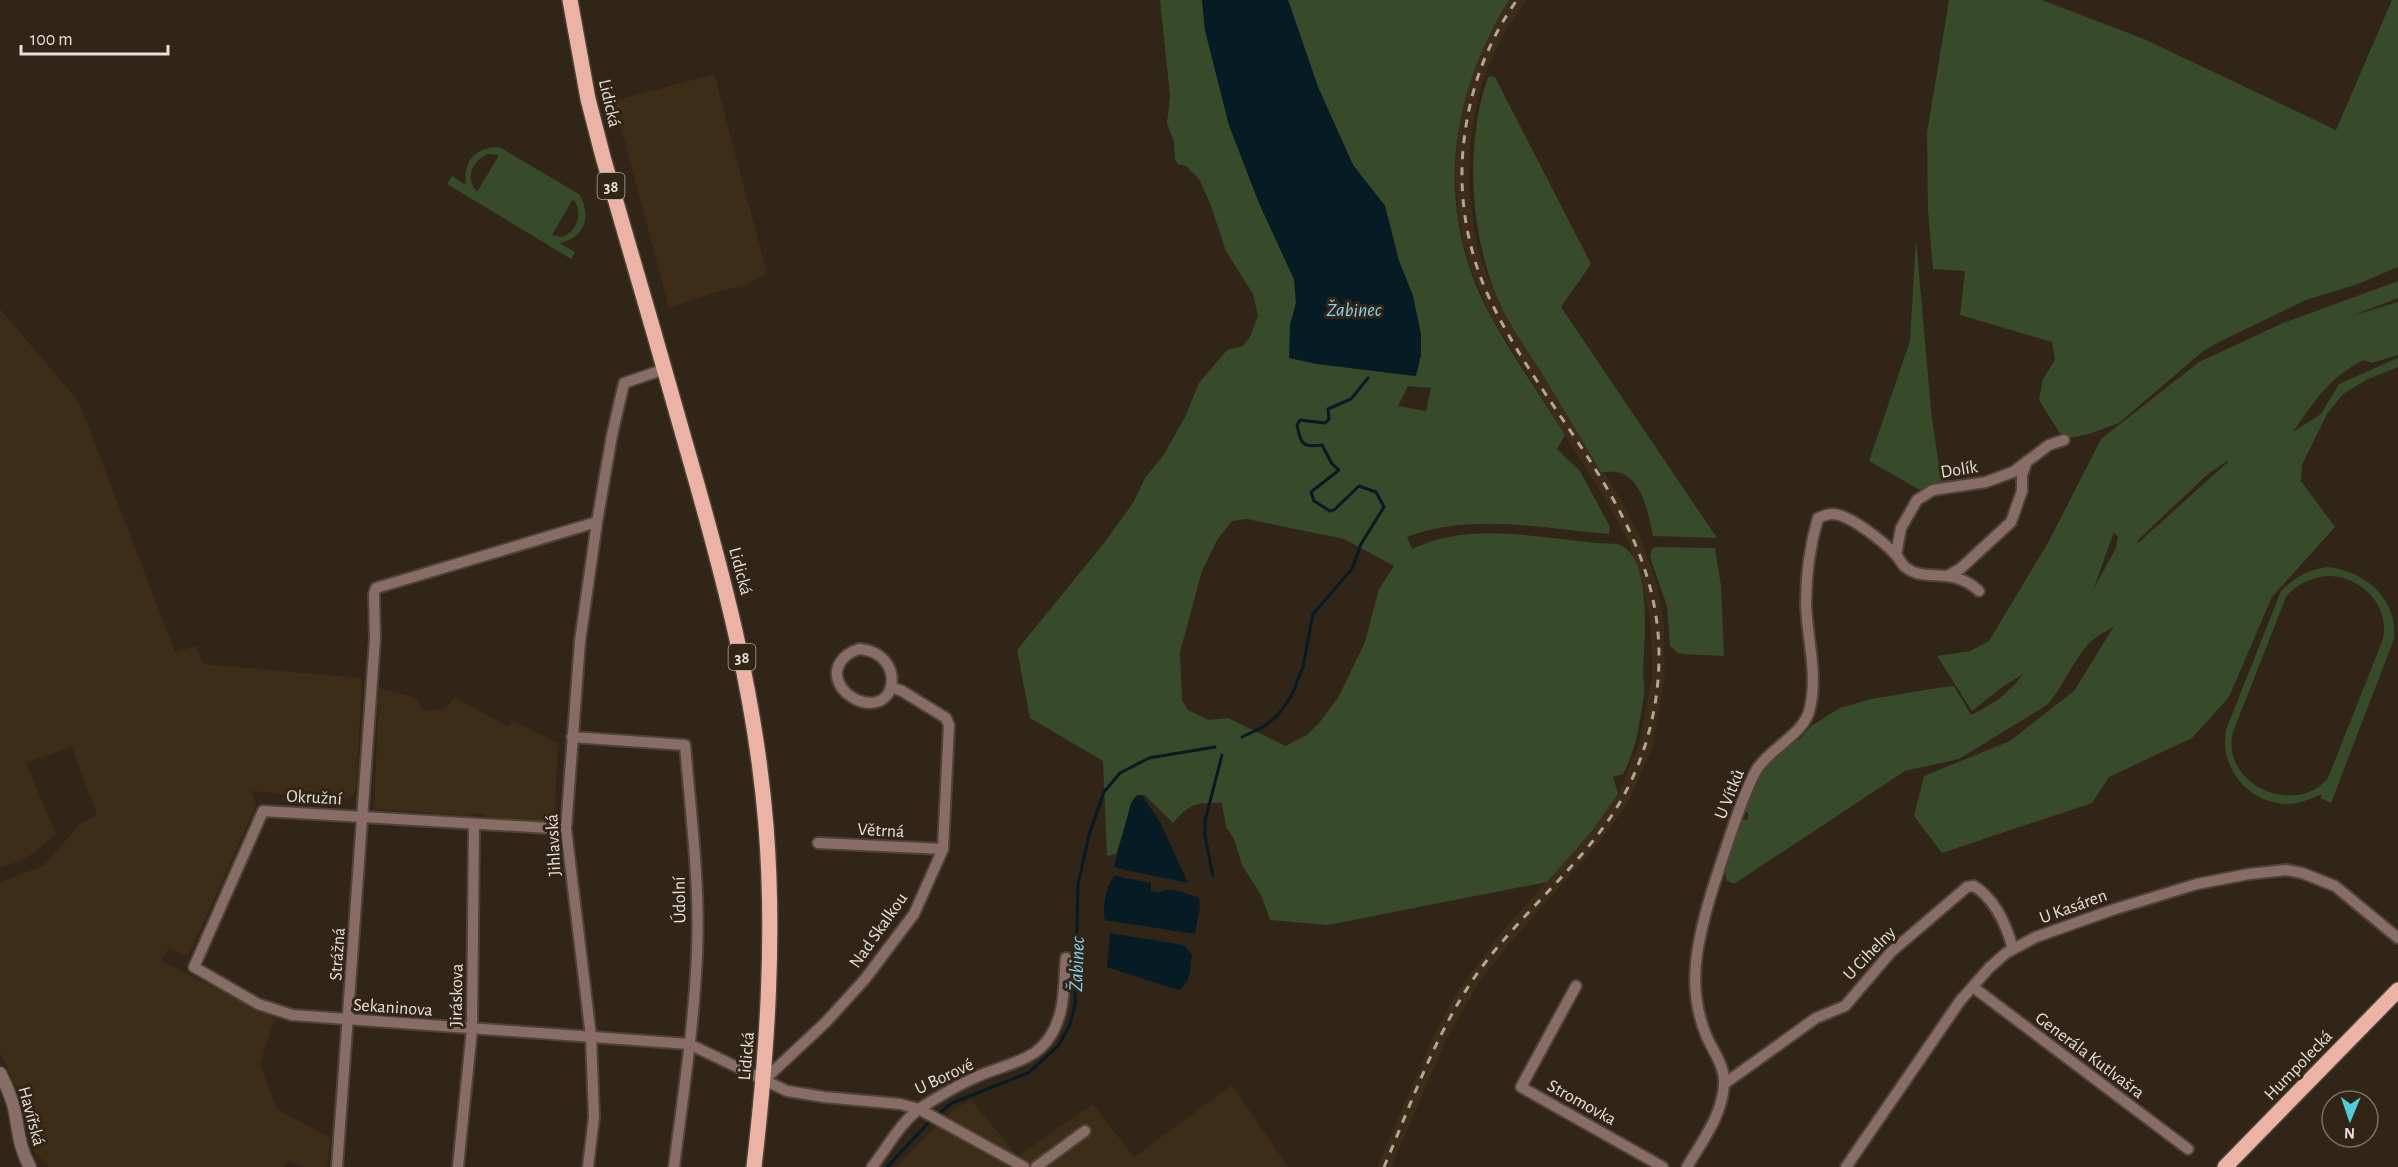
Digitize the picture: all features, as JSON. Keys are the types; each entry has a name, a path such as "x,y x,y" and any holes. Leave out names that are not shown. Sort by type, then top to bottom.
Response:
{"main road":[{"name":"Lidická","path":"570,0 588,99 730,606 754,727 766,824 770,984 764,1080 754,1167"},
{"name":"Humpolecká","path":"2225,1167 2398,990"}],"street":[{"name":"Jihlavská","path":"588,1167 594,1117 591,1037 566,829 580,640 597,522 612,435 624,383 665,369"},
{"name":"Dolík","path":"1896,555 1901,528 1917,500 1933,490 1986,482 2013,472 2049,445 2064,440"},
{"path":"1949,575 1960,569 2011,522 2022,491 2022,475 2027,461"},
{"name":"U Vítků","path":"1687,1167 1720,1108 1724,1084 1724,1073 1697,1010 1695,978 1697,953 1716,877 1748,786 1759,766 1803,723 1810,711 1815,680 1806,604 1812,538 1818,518 1832,513 1856,521 1896,555"},
{"name":"Strážná","path":"338,1167 375,639 374,594 376,588 597,522"},
{"path":"1896,555 1905,567 1916,573 1949,575 1972,584 1979,591"},
{"path":"859,649 874,652 888,665 893,678 891,687 884,698 876,702 868,703 852,697 840,685 837,678 840,662 845,656 859,649"},
{"name":"Nad Skalkou","path":"764,1080 826,1022 865,979 914,914 943,849 950,725 946,718 902,691 891,687"},
{"name":"Údolní","path":"572,737 685,745 695,854 697,942 689,1044 674,1167"},
{"name":"Sekaninova","path":"263,811 194,967 258,1004 292,1015 689,1044 764,1080"},
{"name":"Okružní","path":"263,811 363,816"},
{"path":"363,816 566,829"},
{"name":"Jiráskova","path":"458,1167 472,1029 474,824"},
{"name":"Větrná","path":"818,843 943,849"},
{"name":"U Kasáren","path":"1846,1167 1960,1001 1989,968 2013,949 2036,938 2104,913 2197,884 2286,870 2302,873 2335,886 2398,938"},
{"name":"U Cihelny","path":"1724,1084 1816,1018 1845,1006 1850,997 1891,952 1967,887 1979,888 1992,905 2003,921 2013,949"},
{"name":"U Borové","path":"764,1080 787,1091 900,1104 924,1111 975,1078 1017,1064 1035,1054 1046,1041 1060,1016 1066,958"},
{"name":"Stromovka","path":"1576,986 1521,1087 1664,1167"},
{"name":"Generála Kutlvašra","path":"1972,987 2188,1149"},
{"name":"Havířská","path":"0,1073 10,1093 20,1149 30,1167"},
{"path":"872,1167 892,1138 924,1111 1024,1167"},
{"path":"1036,1167 1085,1131"}],"shaded area":[{"path":"1509,0 1526,0 1507,28 1486,72 1478,97 1470,144 1469,191 1476,241 1483,265 1502,308 1618,495 1640,536 1655,578 1660,601 1664,626 1665,676 1653,746 1629,801 1602,839 1481,979 1447,1038 1391,1167 1377,1167 1435,1033 1456,994 1499,935 1592,831 1618,794 1640,742 1652,675 1651,627 1647,603 1628,541 1607,502 1490,315 1463,244 1458,216 1455,170 1460,118 1474,67 1486,39"},
{"path":"714,74 767,273 749,284 669,308 614,101"},
{"path":"0,309 79,402 175,652 196,646 203,664 359,678 362,683 356,792 348,799 251,791 256,806 188,957 169,948 161,961 275,1018 260,1064 277,1109 331,1138 327,1167 305,1167 288,1161 284,1167 49,1167 34,1151 19,1093 0,1053 0,882 43,866 80,824 97,815 72,747 26,763 56,834 34,853 0,868"},
{"path":"379,688 416,698 423,710 430,711 446,708 455,697 508,727 513,721 558,743 554,822 486,818 483,813 473,813 473,816 374,809"},
{"path":"1232,1085 1288,1167 896,1167 954,1109 971,1100 1018,1156 1093,1104 1134,1157"}],"green space":[{"path":"1160,0 1202,0 1205,31 1229,125 1259,203 1294,279 1296,303 1290,325 1317,364 1415,376 1421,355 1421,335 1413,296 1399,261 1385,206 1353,165 1318,87 1288,0 1509,0 1488,37 1472,76 1461,115 1456,155 1455,195 1461,236 1472,276 1490,315 1565,435 1557,449 1580,471 1610,527 1609,534 1533,526 1482,524 1431,529 1407,537 1412,549 1437,540 1487,533 1617,544 1629,551 1637,564 1644,600 1644,692 1634,746 1623,774 1613,777 1618,794 1592,831 1547,882 1328,925 1270,920 1261,895 1242,865 1234,839 1226,827 1222,803 1195,805 1184,811 1173,823 1145,795 1137,795 1116,854 1107,856 1103,761 1030,718 1017,650 1104,543 1133,503 1145,478 1163,456 1185,417 1199,383 1227,350 1243,346 1250,337 1258,316 1253,294 1226,251 1210,203 1199,179 1186,166 1178,164 1175,160 1174,142 1167,123 1170,96","holes":["1408,386 1431,388 1426,411 1398,406","1247,519 1344,539 1394,566 1379,589 1365,642 1339,696 1308,734 1286,746 1228,718 1209,720 1188,710 1182,700 1180,652 1202,571 1217,540 1232,521"]},
{"path":"1949,0 2042,0 2144,39 2336,130 2392,0 2398,0 2398,267 2358,284 2306,300 2219,342 2202,352 2119,423 2089,434 2069,438 2059,432 2039,400 2043,379 2055,360 2052,342 1960,315 1965,271 1933,269 1928,210 1927,132"},
{"path":"1488,77 1495,77 1591,264 1561,307 1717,538 1653,536 1644,500 1635,484 1621,473 1601,472 1506,316 1484,260 1474,198 1475,135 1480,105"},
{"path":"487,148 501,148 579,194 585,211 584,225 575,236 559,243 575,252 571,259 447,184 452,176 466,185 468,164 475,154","holes":["488,154 499,155 477,192 471,181 472,170 478,160","573,199 578,210 578,221 568,234 562,237 552,235"]},
{"path":"1916,239 1931,410 1939,466 1956,489 1918,489 1869,461 1910,341"},
{"path":"2398,281 2398,298 2351,316 2398,302 2398,355 2372,363 2364,360 2341,374 2323,391 2293,432 2321,414 2339,384 2398,358 2398,367 2368,379 2343,394 2327,414 2302,465 2301,481 2335,527 2272,597 2229,697 2192,738 2109,777 2092,803 1942,853 1914,816 1924,776 2010,741 2074,691 2114,626 2088,645 2047,705 1959,759 1905,771 1734,884 1727,881 1724,870 1739,821 1748,819 1748,813 1743,810 1760,768 1784,746 1800,739 1811,726 1840,708 1871,699 1954,686 1971,715 1993,703 2012,687 2023,674 1972,711 1937,656 1970,651 1989,641 2049,541 2101,439 2199,362 2283,323","holes":["2228,462 2137,544 2138,540 2208,474","2114,532 2118,537 2116,548 2093,590"]},
{"path":"1652,548 1715,548 1721,586 1724,656 1678,653 1670,646 1667,606 1650,557"},
{"path":"2329,567 2355,575 2367,581 2377,590 2391,612 2394,639 2331,803 2320,798 2322,794 2295,803 2272,802 2248,790 2239,780 2227,757 2226,730 2281,591 2303,574","holes":["2330,576 2342,578 2363,588 2378,605 2384,627 2383,639 2328,778 2314,790 2297,795 2280,795 2263,789 2249,780 2238,767 2232,751 2233,732 2286,597 2300,584 2311,579"]}],"water":[{"name":"Žabinec","path":"1202,0 1288,0 1318,87 1353,165 1385,206 1399,261 1413,296 1421,335 1421,355 1416,376 1317,364 1289,358 1290,325 1296,303 1294,279 1259,203 1229,125 1205,30"},
{"path":"1142,795 1160,822 1188,883 1114,866 1131,803 1135,797"},
{"path":"1115,876 1151,883 1151,891 1158,893 1173,890 1199,898 1200,907 1195,934 1105,920 1105,897"},
{"path":"1110,933 1184,945 1192,955 1185,984 1178,990 1107,967"}],"waterway":[{"name":"Žabinec","path":"1242,737 1263,727 1278,715 1291,697 1303,667 1313,614 1352,569 1361,544 1384,507 1376,492 1359,486 1334,510 1330,511 1314,501 1311,492 1339,470 1332,464 1322,445 1310,446 1303,443 1297,425 1300,420 1325,423 1329,419 1328,409 1351,399 1368,378"},
{"name":"Žabinec","path":"936,1116 952,1103 1028,1073 1058,1046 1069,1027 1075,1005 1078,885 1089,835 1104,792 1120,773 1149,758 1215,747"},
{"path":"1213,876 1205,836 1205,821 1222,755"},
{"name":"Žabinec","path":"887,1167 931,1120"}],"railway":[{"path":"1384,1167 1436,1046 1474,978 1507,937 1595,839 1621,800 1640,761 1656,699 1659,656 1654,604 1640,556 1619,511 1594,467 1510,338 1479,274 1468,235 1462,174 1468,115 1477,81 1490,47 1517,0"}]}
